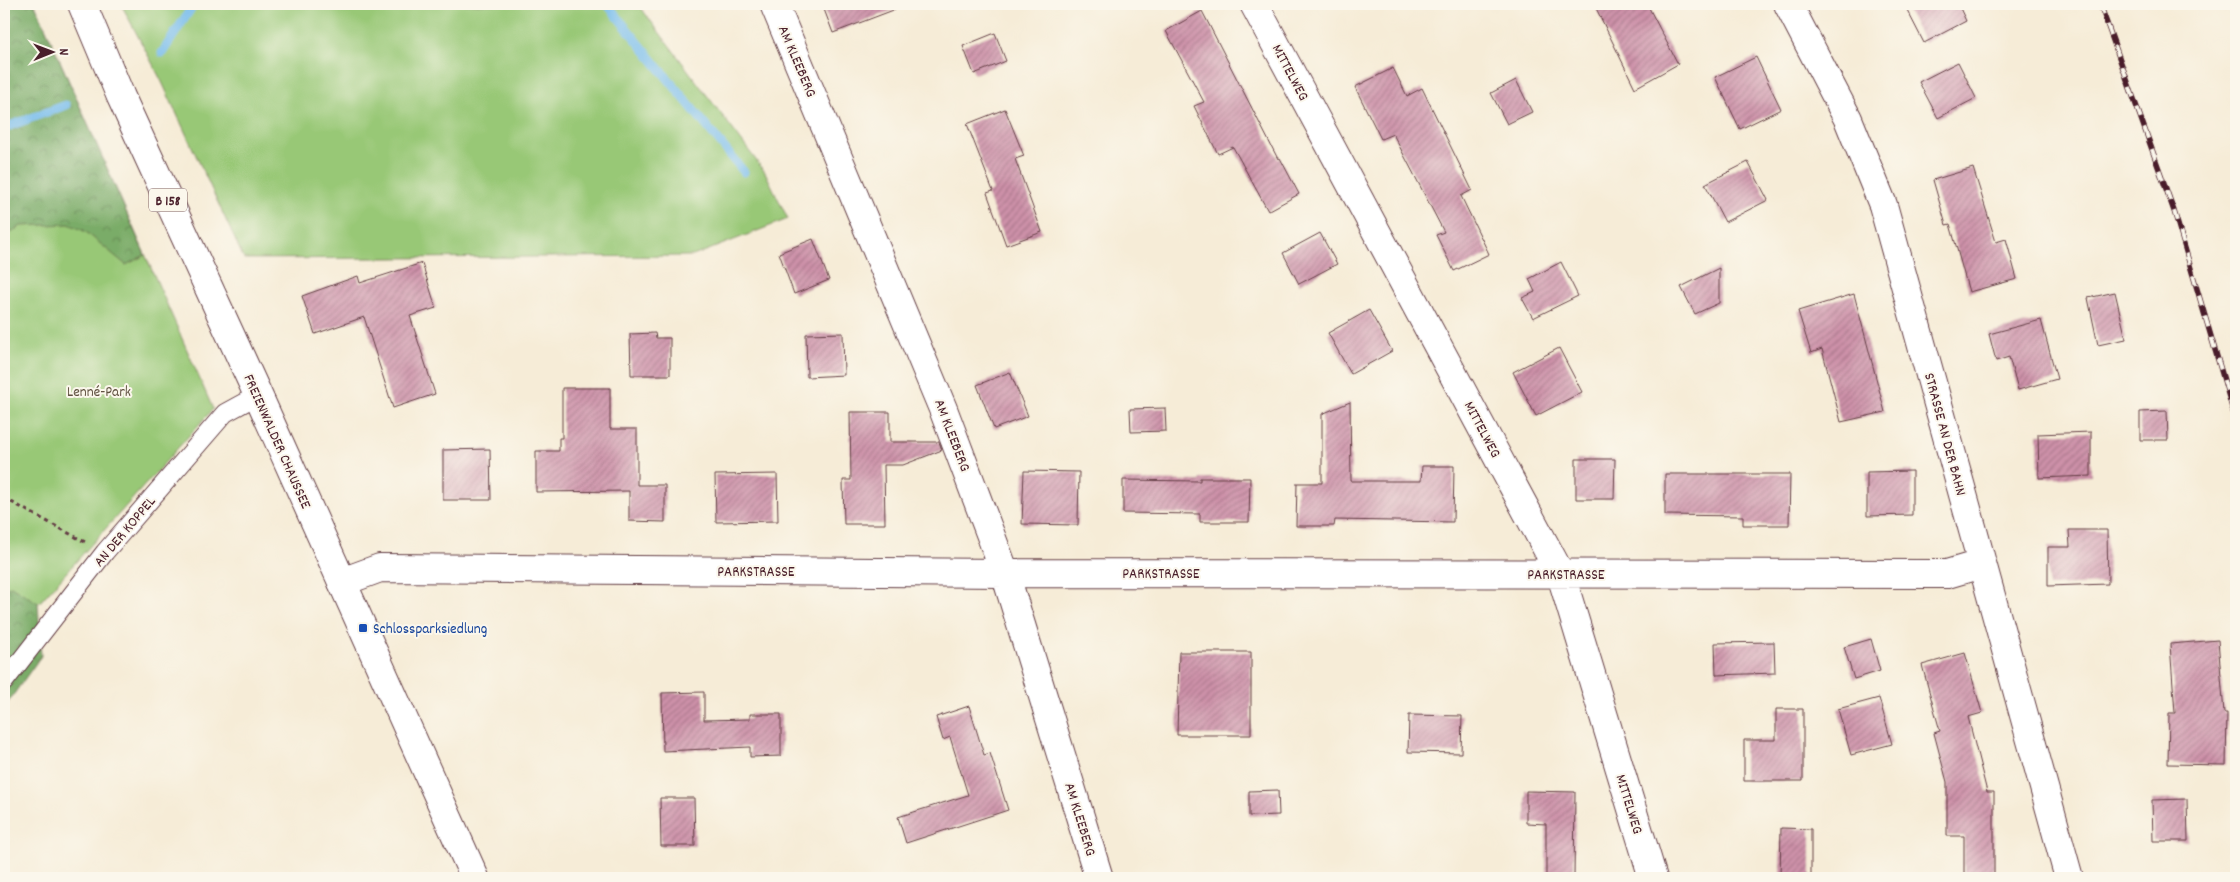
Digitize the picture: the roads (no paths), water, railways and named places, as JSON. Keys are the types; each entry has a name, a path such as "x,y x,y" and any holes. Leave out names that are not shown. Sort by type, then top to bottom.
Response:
{"street":[{"name":"FREIENWALDER CHAUSSEE","path":"82,4 121,97 258,395 475,878"},
{"name":"AM KLEEBERG","path":"774,4 943,409 1005,573 1099,878"},
{"name":"MITTELWEG","path":"1254,4 1561,574 1652,878"},
{"name":"STRASSE AN DER BAHN","path":"1788,4 1848,118 1876,187 2069,878"},
{"name":"PARKSTRASSE","path":"342,582 376,568 1005,573 1946,574 1981,564"}],"lane":[{"name":"AN DER KOPPEL","path":"4,682 105,552 225,414 258,395"}],"waterway":[{"path":"162,53 194,4"},
{"path":"607,4 744,172"},
{"path":"4,128 66,105"}],"railway":[{"path":"2100,4 2174,211 2236,421"}],"place":[{"name":"Schlossparksiedlung","path":"363,628"}],"park label":[{"name":"Lenné-Park","path":"99,391"}]}
